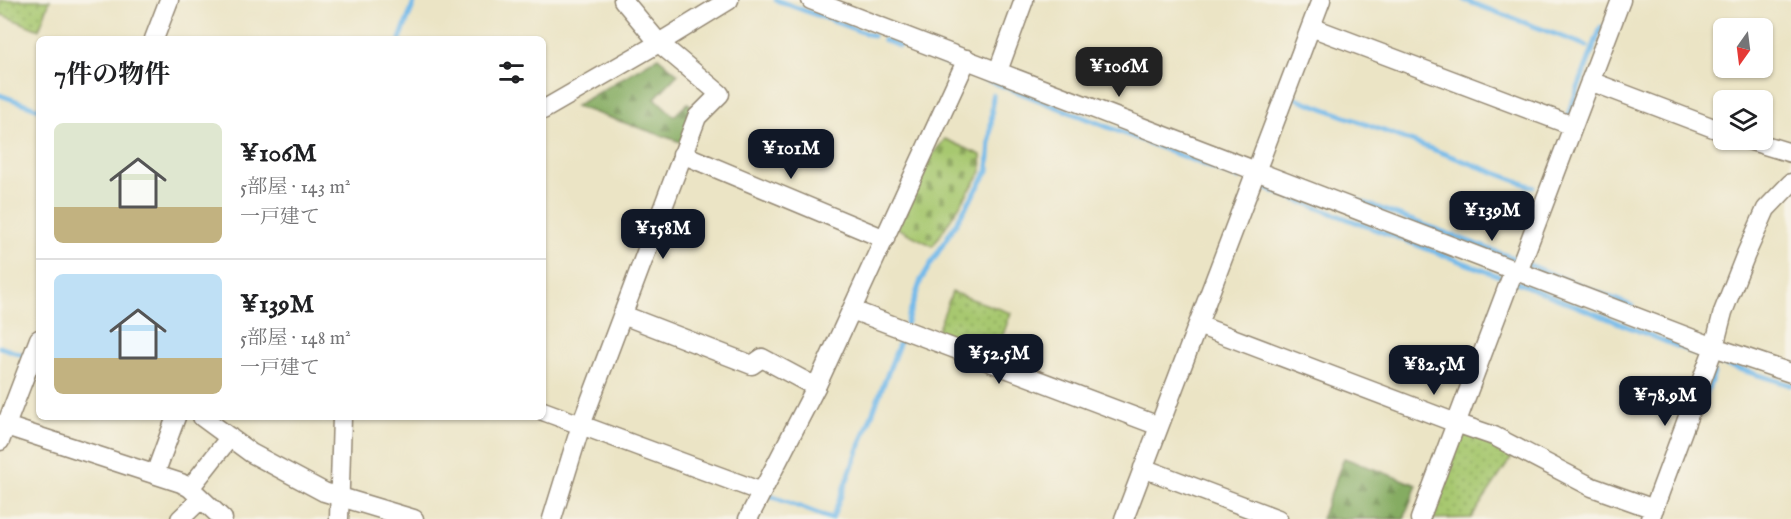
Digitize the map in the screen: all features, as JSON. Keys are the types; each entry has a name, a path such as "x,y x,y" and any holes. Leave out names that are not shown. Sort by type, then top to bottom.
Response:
{"street":[{"path":"155,36 169,0"},
{"path":"552,519 581,424 682,154 697,117 720,94 659,43 623,0"},
{"path":"546,108 729,0"},
{"path":"811,0 1714,347 1791,373"},
{"path":"998,71 1024,0"},
{"path":"1124,519 1321,0"},
{"path":"1420,519 1621,0"},
{"path":"1311,27 1573,126"},
{"path":"748,519 816,387 967,59"},
{"path":"1590,81 1713,128"},
{"path":"1773,148 1791,153"},
{"path":"682,154 885,239"},
{"path":"1198,325 1494,436 1592,487 1652,514 1714,347 1723,312 1766,209 1791,183"},
{"path":"852,310 1159,426"},
{"path":"623,315 752,365 762,358 816,387"},
{"path":"36,346 2,431 181,483 223,519"},
{"path":"546,412 762,492"},
{"path":"154,474 175,420"},
{"path":"206,420 251,453 324,492 414,519"},
{"path":"339,519 342,420"},
{"path":"180,519 230,437"},
{"path":"1143,468 1278,519"}],"green space":[{"path":"0,0 50,0 39,30 0,14"},
{"path":"658,57 678,74 655,98 674,116 688,103 695,109 681,142 575,106"},
{"path":"945,139 981,155 982,171 933,246 897,228 932,155"},
{"path":"952,292 1011,313 994,359 935,337"},
{"path":"1460,429 1516,451 1471,518 1426,519"},
{"path":"1344,458 1417,485 1404,519 1321,519"}],"waterway":[{"path":"401,36 415,0"},
{"path":"776,0 873,36"},
{"path":"1464,0 1587,46"},
{"path":"1568,115 1601,27"},
{"path":"884,40 899,46"},
{"path":"914,51 953,66"},
{"path":"972,74 1238,178"},
{"path":"0,95 36,108"},
{"path":"906,324 921,280 988,171 993,95"},
{"path":"1296,98 1533,187"},
{"path":"1265,188 1499,276"},
{"path":"1349,197 1516,259"},
{"path":"1527,264 1632,306"},
{"path":"1516,282 1704,357"},
{"path":"832,519 902,336"},
{"path":"0,347 23,355"},
{"path":"1716,362 1791,385"},
{"path":"1703,402 1714,373"},
{"path":"768,495 832,519"}]}
